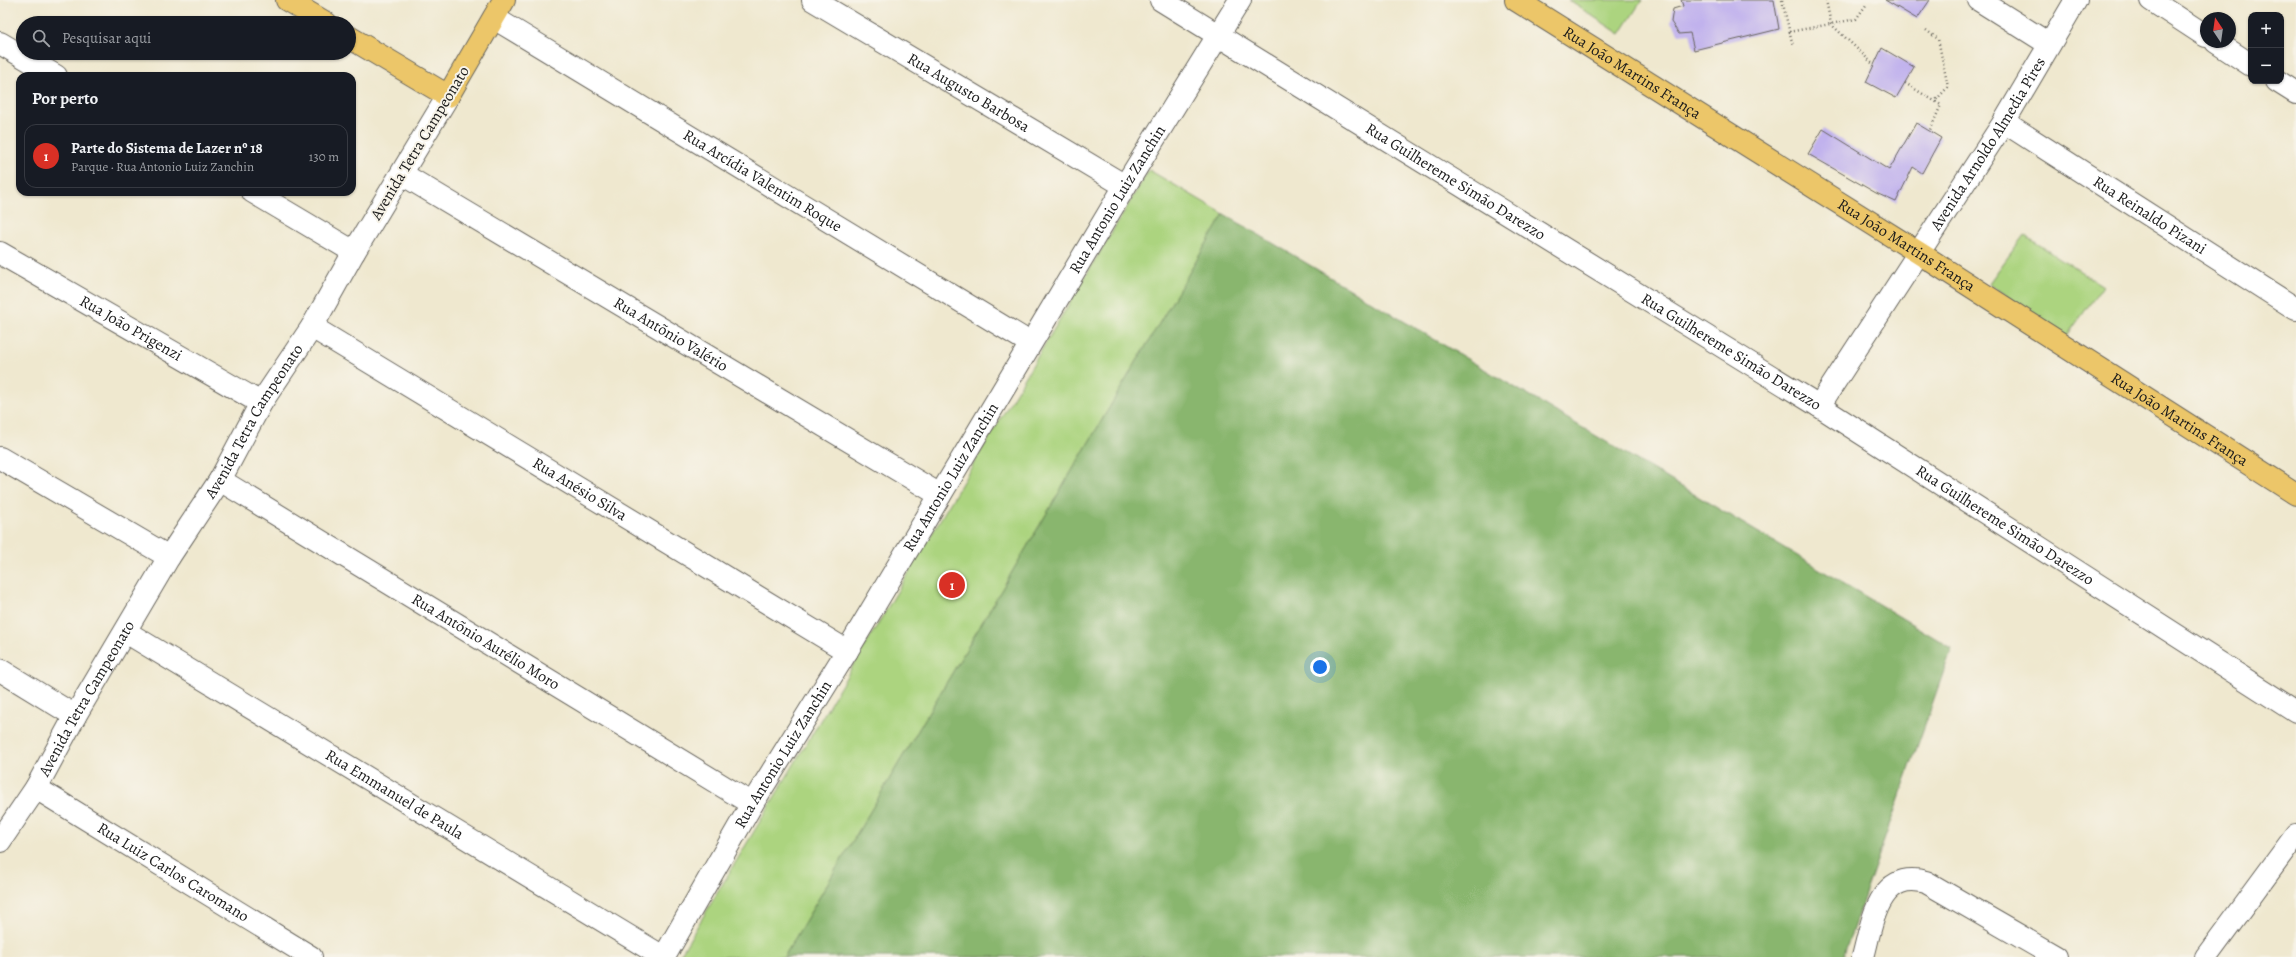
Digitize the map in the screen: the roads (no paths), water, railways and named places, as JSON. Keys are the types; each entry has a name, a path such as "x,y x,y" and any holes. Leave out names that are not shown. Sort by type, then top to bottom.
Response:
{"main road":[{"path":"287,0 314,16"},
{"name":"Rua João Martins França","path":"1516,0 1919,253 2296,494"},
{"name":"Avenida Tetra Campeonato","path":"448,96 499,9"},
{"path":"356,41 448,96"}],"street":[{"name":"Rua Augusto Barbosa","path":"813,0 1125,186"},
{"name":"Rua Guilhereme Simão Darezzo","path":"1161,0 1819,406 2296,712"},
{"name":"Rua Antonio Luiz Zanchin","path":"664,957 752,804 847,651 1125,186 1240,0"},
{"path":"1979,0 2048,44"},
{"name":"Avenida Arnoldo Almedia Pires","path":"1819,406 2004,122 2048,44 2076,0"},
{"path":"2151,0 2200,32"},
{"name":"Rua Arcídia Valentim Roque","path":"499,9 1030,344"},
{"path":"0,43 16,52"},
{"path":"2226,48 2248,62"},
{"path":"29,60 49,72"},
{"path":"2282,84 2296,93"},
{"name":"Avenida Tetra Campeonato","path":"0,841 36,788 75,716 169,557 220,480 261,403 312,327 354,252 448,96"},
{"name":"Rua Reinaldo Pizani","path":"2004,122 2296,309"},
{"name":"Rua Antõnio Valério","path":"402,174 940,495"},
{"path":"260,196 354,252"},
{"name":"Rua João Prigenzi","path":"0,254 261,403"},
{"name":"Rua Anésio Silva","path":"312,327 847,651"},
{"path":"0,458 169,557"},
{"name":"Rua Antõnio Aurélio Moro","path":"220,480 752,804"},
{"name":"Rua Emmanuel de Paula","path":"126,632 664,957"},
{"path":"0,670 75,716"},
{"name":"Rua Luiz Carlos Caromano","path":"36,788 311,957"},
{"path":"2206,957 2296,834"},
{"path":"1863,957 1880,900 1887,890 1897,884 1914,880 1926,882 2056,957"}],"place":[{"name":"Parte do Sistema de Lazer nº 18","path":"952,585"}]}
